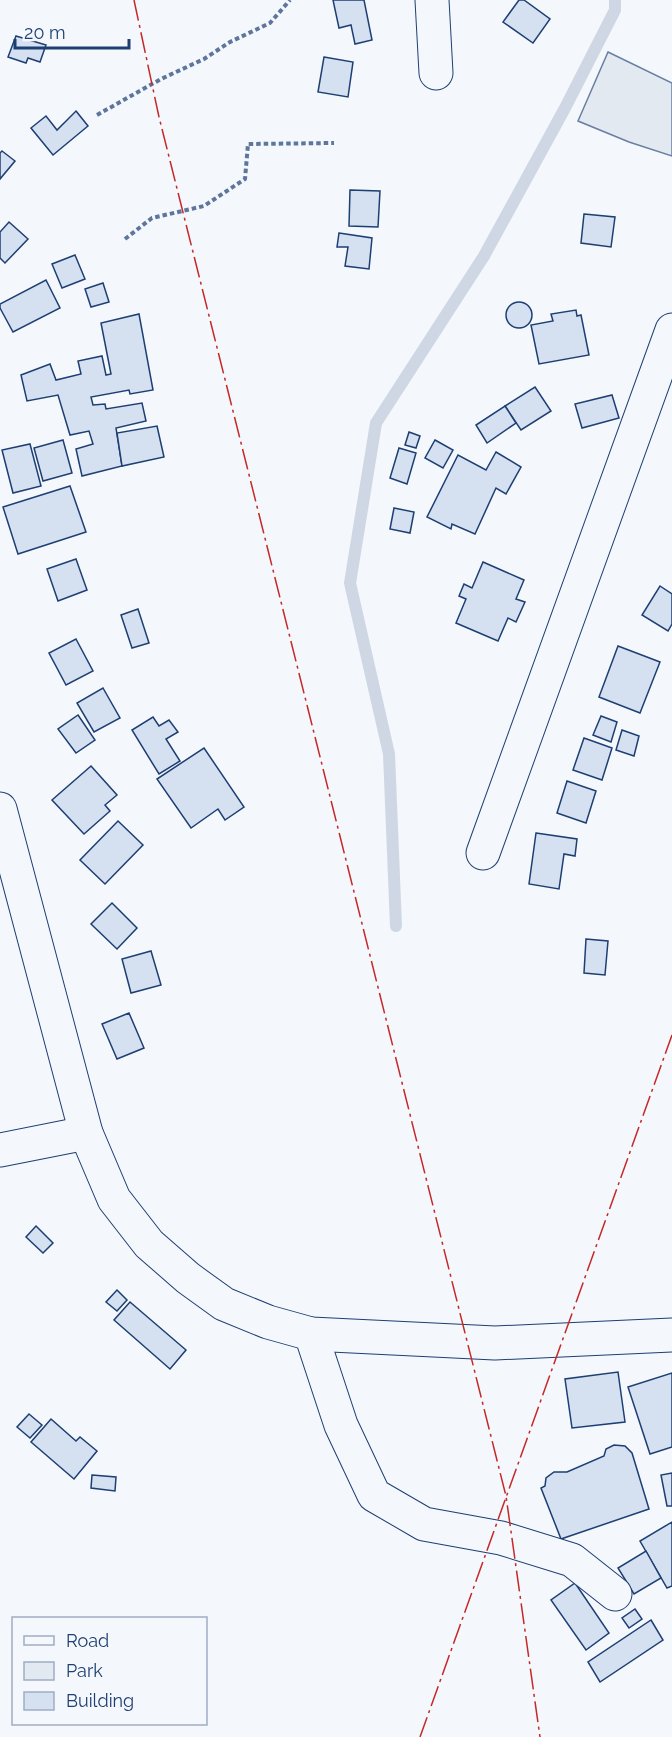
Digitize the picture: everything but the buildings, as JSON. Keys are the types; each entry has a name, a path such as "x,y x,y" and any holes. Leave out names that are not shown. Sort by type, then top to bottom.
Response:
{"street":[{"path":"432,0 436,73"},
{"path":"483,852 672,330"},
{"path":"0,810 86,1133 114,1199 149,1244 188,1278 224,1304 268,1322 311,1334 495,1343 672,1335"},
{"path":"0,1150 86,1133"},
{"path":"311,1334 341,1425 374,1495 424,1524 501,1538 572,1560 615,1594"}],"path":[{"path":"97,115 161,79 204,59 230,42 270,23 290,0"},
{"path":"125,239 152,218 204,206 245,178 248,144 334,143"}],"green space":[{"path":"608,52 672,83 672,156 629,142 578,121"}],"waterway":[{"path":"396,926 389,754 350,583 376,423 484,256 565,108 615,10 615,0"}],"power":[{"path":"134,0 159,117 506,1496 540,1737"},
{"path":"420,1737 672,1035"}]}
